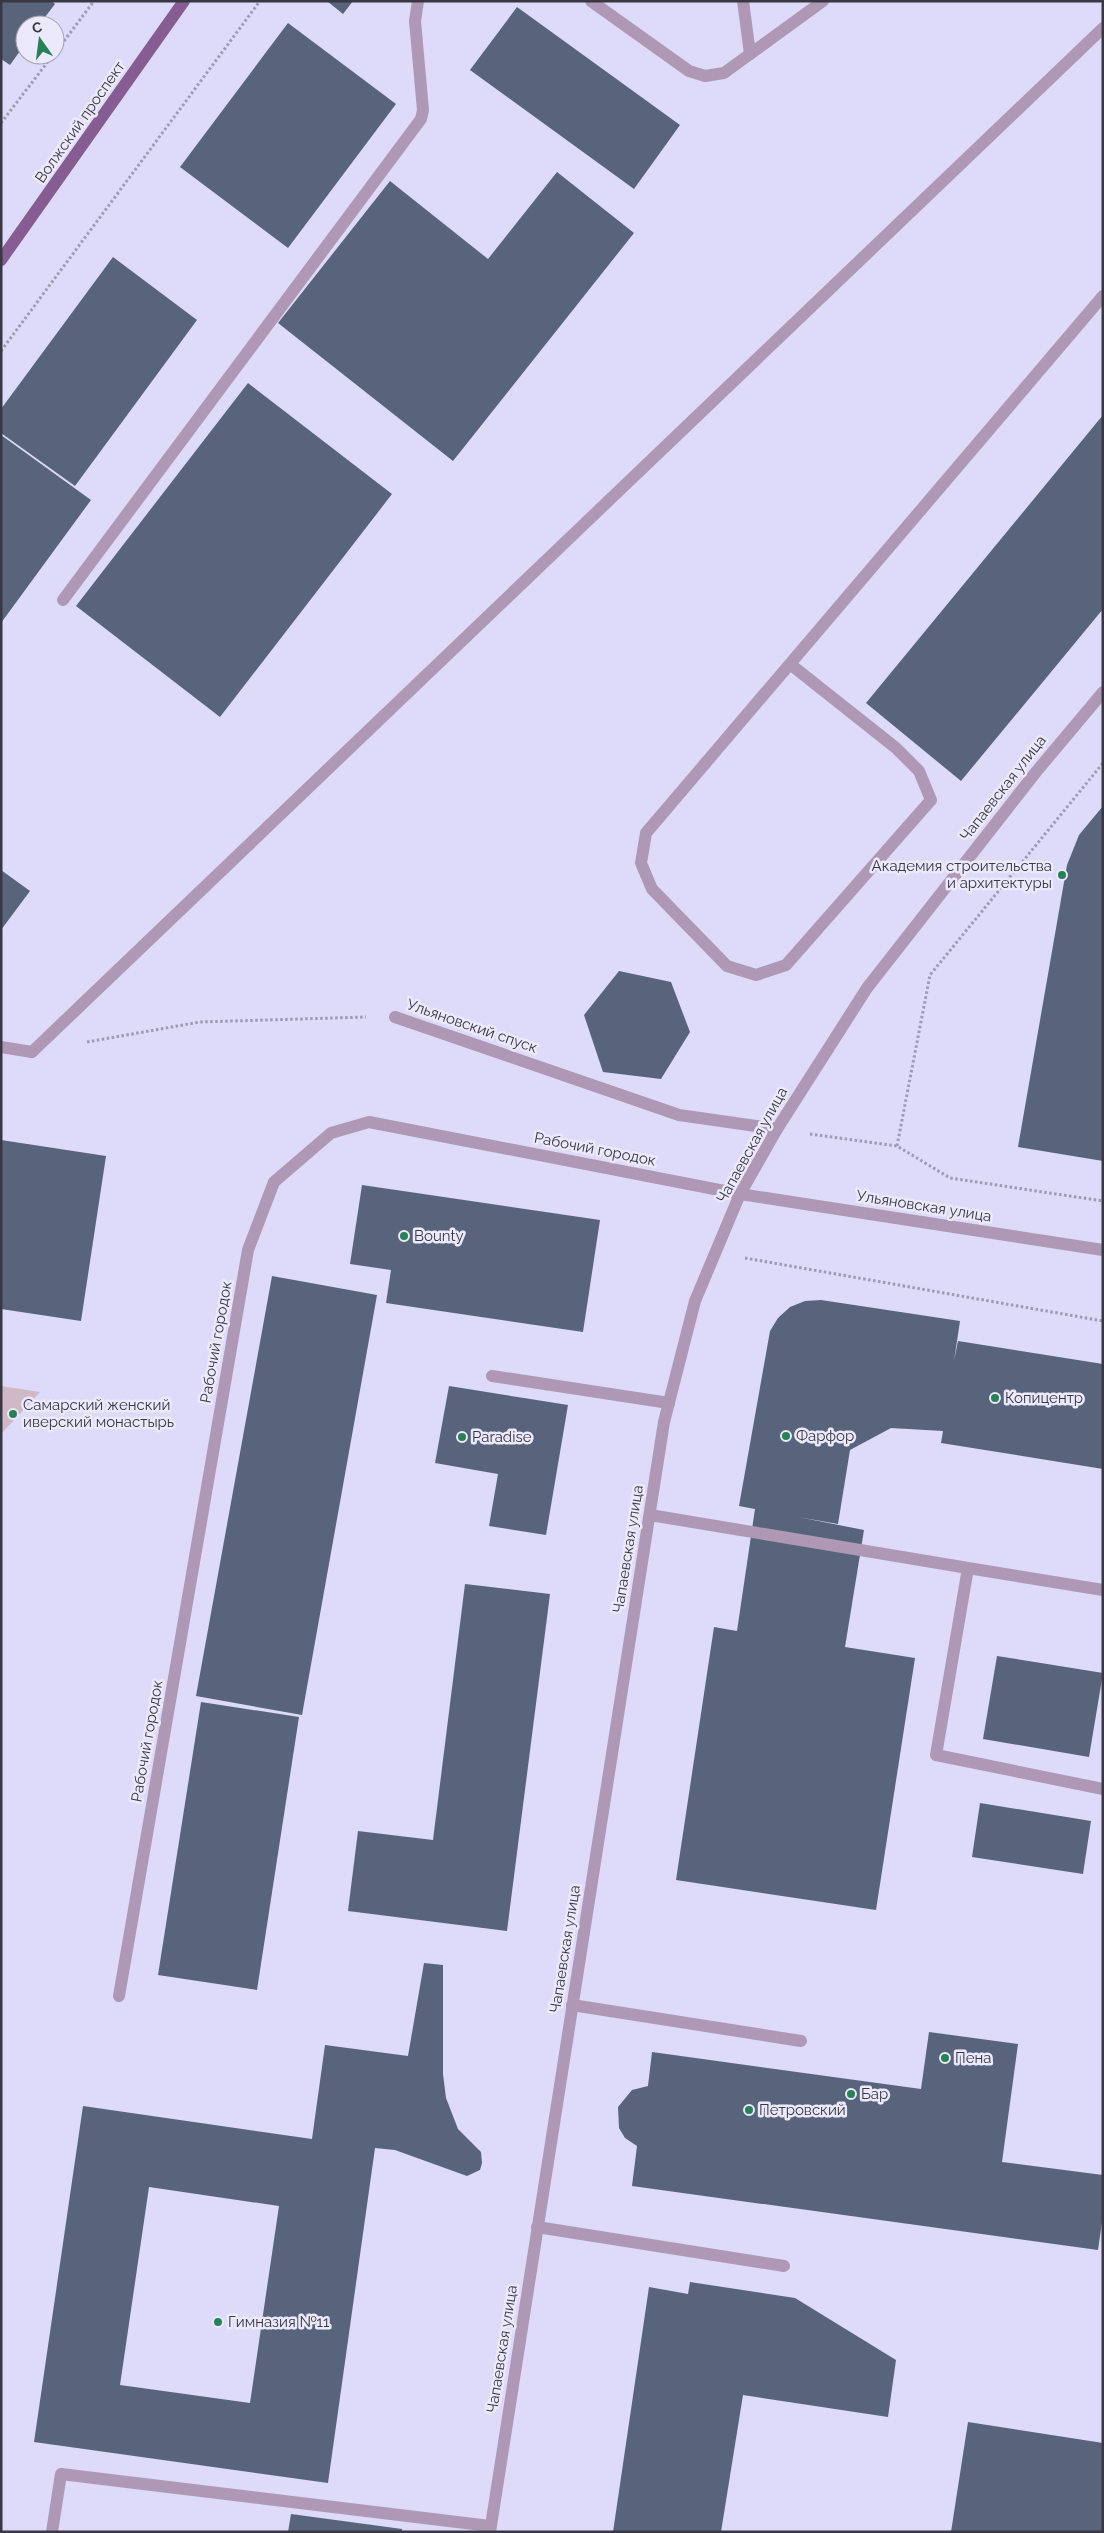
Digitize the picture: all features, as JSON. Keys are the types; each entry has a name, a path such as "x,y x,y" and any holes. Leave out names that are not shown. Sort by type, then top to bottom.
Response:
{"main road":[{"name":"Волжский проспект","path":"1,260 184,1"}],"street":[{"path":"63,600 421,119 423,110 415,21 418,1"},
{"path":"591,1 689,71 705,76 724,73 823,1"},
{"path":"743,1 750,54"},
{"path":"1,1047 32,1052 1103,28"},
{"path":"790,664 896,748 919,771 931,800 786,965 756,975 727,966 652,889 641,863 646,834 790,664 1103,296"},
{"name":"Чапаевская улица","path":"490,2529 650,1515 669,1403 695,1301 740,1194 777,1129 867,988 1036,772 1103,692"},
{"name":"Ульяновский спуск","path":"395,1017 679,1115 777,1129"},
{"name":"Рабочий городок","path":"119,1996 248,1250 274,1182 331,1132 368,1122 740,1194"},
{"name":"Ульяновская улица","path":"740,1194 1103,1250"},
{"path":"492,1376 669,1403"},
{"path":"650,1515 1103,1590"},
{"path":"968,1568 936,1755 1103,1789"},
{"path":"572,2004 801,2041"},
{"path":"537,2227 784,2266"},
{"path":"52,2532 61,2474 490,2529"}],"path":[{"path":"65,39 94,1"},
{"path":"1,351 260,1"},
{"path":"1,123 46,65"},
{"path":"897,1146 930,975 1103,763"},
{"name":"Ульяновский спуск","path":"32,1052 200,1022 395,1017"},
{"path":"777,1129 897,1146 950,1178 1103,1202"},
{"path":"714,1253 1103,1321"}],"shaded area":[{"name":"Самарский женский иверский монастырь","path":"1,1386 40,1392 1,1434"}],"building":[{"path":"1,1 52,1 55,4 47,15 15,15 15,58 10,65 1,59"},
{"path":"327,1 353,1 343,14"},
{"path":"517,7 680,125 634,189 470,70"},
{"path":"288,23 396,104 288,248 180,167"},
{"path":"557,172 634,233 453,461 278,323 390,181 488,259"},
{"path":"113,257 197,320 75,486 1,433 1,409"},
{"path":"248,383 392,494 220,717 76,606"},
{"path":"1103,415 1103,609 961,781 866,703"},
{"path":"1,435 91,500 1,623"},
{"path":"1103,806 1103,1161 1018,1147 1067,865 1079,835"},
{"path":"1,870 30,891 1,930"},
{"path":"619,971 671,982 690,1032 661,1079 603,1072 584,1015"},
{"path":"1,1140 106,1156 81,1321 1,1309"},
{"path":"362,1185 600,1220 583,1332 386,1303 391,1270 350,1264"},
{"path":"272,1276 377,1295 302,1715 196,1696"},
{"path":"821,1300 960,1321 954,1361 958,1341 1103,1364 1103,1469 941,1443 943,1431 891,1428 850,1450 838,1524 798,1517 864,1530 845,1647 915,1658 876,1910 676,1880 714,1627 737,1631 755,1509 739,1506 770,1331 778,1318 790,1307 805,1301"},
{"path":"449,1386 568,1405 546,1535 489,1526 498,1474 435,1463"},
{"path":"465,1584 550,1594 507,1931 348,1911 358,1831 433,1840"},
{"path":"997,1656 1103,1673 1089,1757 983,1739"},
{"path":"201,1702 299,1717 257,1990 158,1975"},
{"path":"980,1803 1091,1821 1083,1874 972,1857"},
{"path":"424,1963 443,1965 443,2074 446,2098 458,2129 481,2152 482,2163 480,2170 467,2176 395,2150 375,2148 328,2483 34,2442 83,2106 312,2139 325,2045 408,2056","holes":["149,2187 279,2206 250,2403 120,2385"]},
{"path":"929,2032 1018,2044 1002,2162 1103,2175 1103,2215 1098,2250 632,2186 637,2146 625,2138 619,2128 618,2107 632,2090 648,2086 652,2052 921,2089"},
{"path":"690,2282 795,2298 896,2360 888,2417 743,2395 721,2532 613,2532 649,2287 688,2294"},
{"path":"968,2422 1103,2443 1103,2532 951,2532"},
{"path":"291,2514 402,2529 402,2532 288,2532"}],"place":[{"name":"Академия строительства и архитектуры","path":"1062,875"},
{"name":"Bounty","path":"404,1236"},
{"name":"Копицентр","path":"995,1398"},
{"name":"Самарский женский иверский монастырь","path":"13,1414"},
{"name":"Фарфор","path":"786,1436"},
{"name":"Paradise","path":"462,1437"},
{"name":"Пена","path":"945,2058"},
{"name":"Бар","path":"851,2094"},
{"name":"Петровский","path":"749,2110"},
{"name":"Гимназия №11","path":"218,2322"}]}
